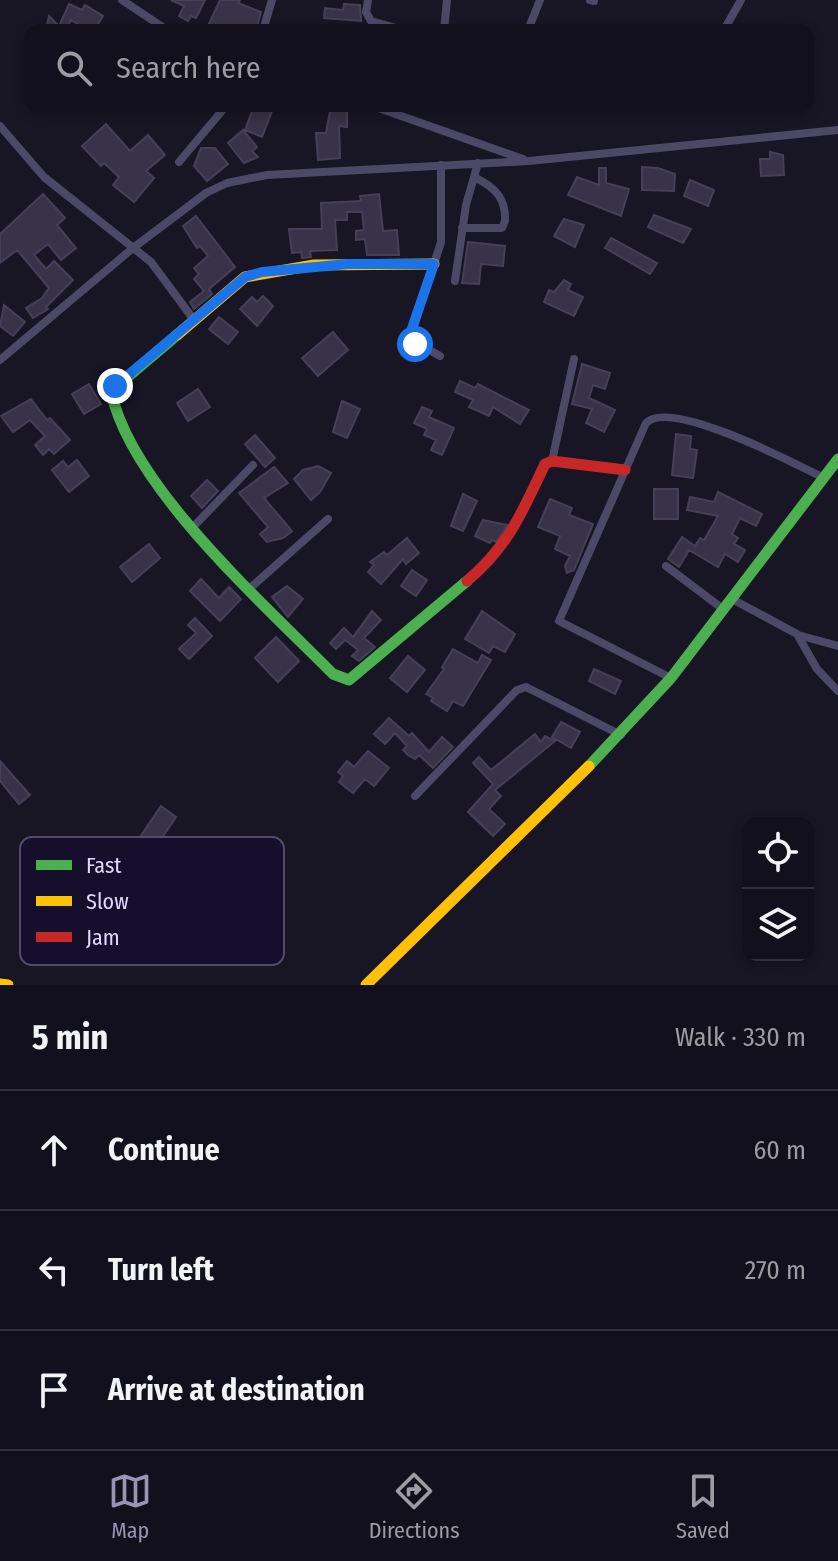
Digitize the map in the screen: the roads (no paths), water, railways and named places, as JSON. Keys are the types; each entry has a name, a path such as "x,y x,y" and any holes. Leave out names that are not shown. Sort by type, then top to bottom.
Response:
{"main road":[{"path":"434,264 348,264 262,272 230,287 115,386 110,396 124,432 160,489 249,589 333,674 349,680 495,558 512,534 540,469 552,461 625,470"},
{"path":"366,985 621,735 671,678 838,459"},
{"path":"0,984 8,985"}],"street":[{"path":"122,0 158,24"},
{"path":"265,24 272,0"},
{"path":"368,0 366,12 371,21 382,24"},
{"path":"445,24 447,0"},
{"path":"530,24 540,0"},
{"path":"727,24 741,0"},
{"path":"179,162 221,112"},
{"path":"390,112 529,161"},
{"path":"0,126 44,177 167,279 194,320"},
{"path":"0,360 133,248 206,193 246,178 529,161 838,130"},
{"path":"455,281 462,228 478,163"},
{"path":"440,356 410,339 441,242 441,165"},
{"path":"462,228 502,228 505,221 500,195 492,186 476,178"},
{"path":"552,461 574,359"},
{"path":"671,678 559,621 646,423 658,415 679,417 756,445 824,478"},
{"path":"194,526 253,465"},
{"path":"249,589 328,519"},
{"path":"666,566 723,609"},
{"path":"732,599 797,634 838,646"},
{"path":"797,634 817,669 838,691"},
{"path":"415,796 517,690 526,687 621,735"}]}
